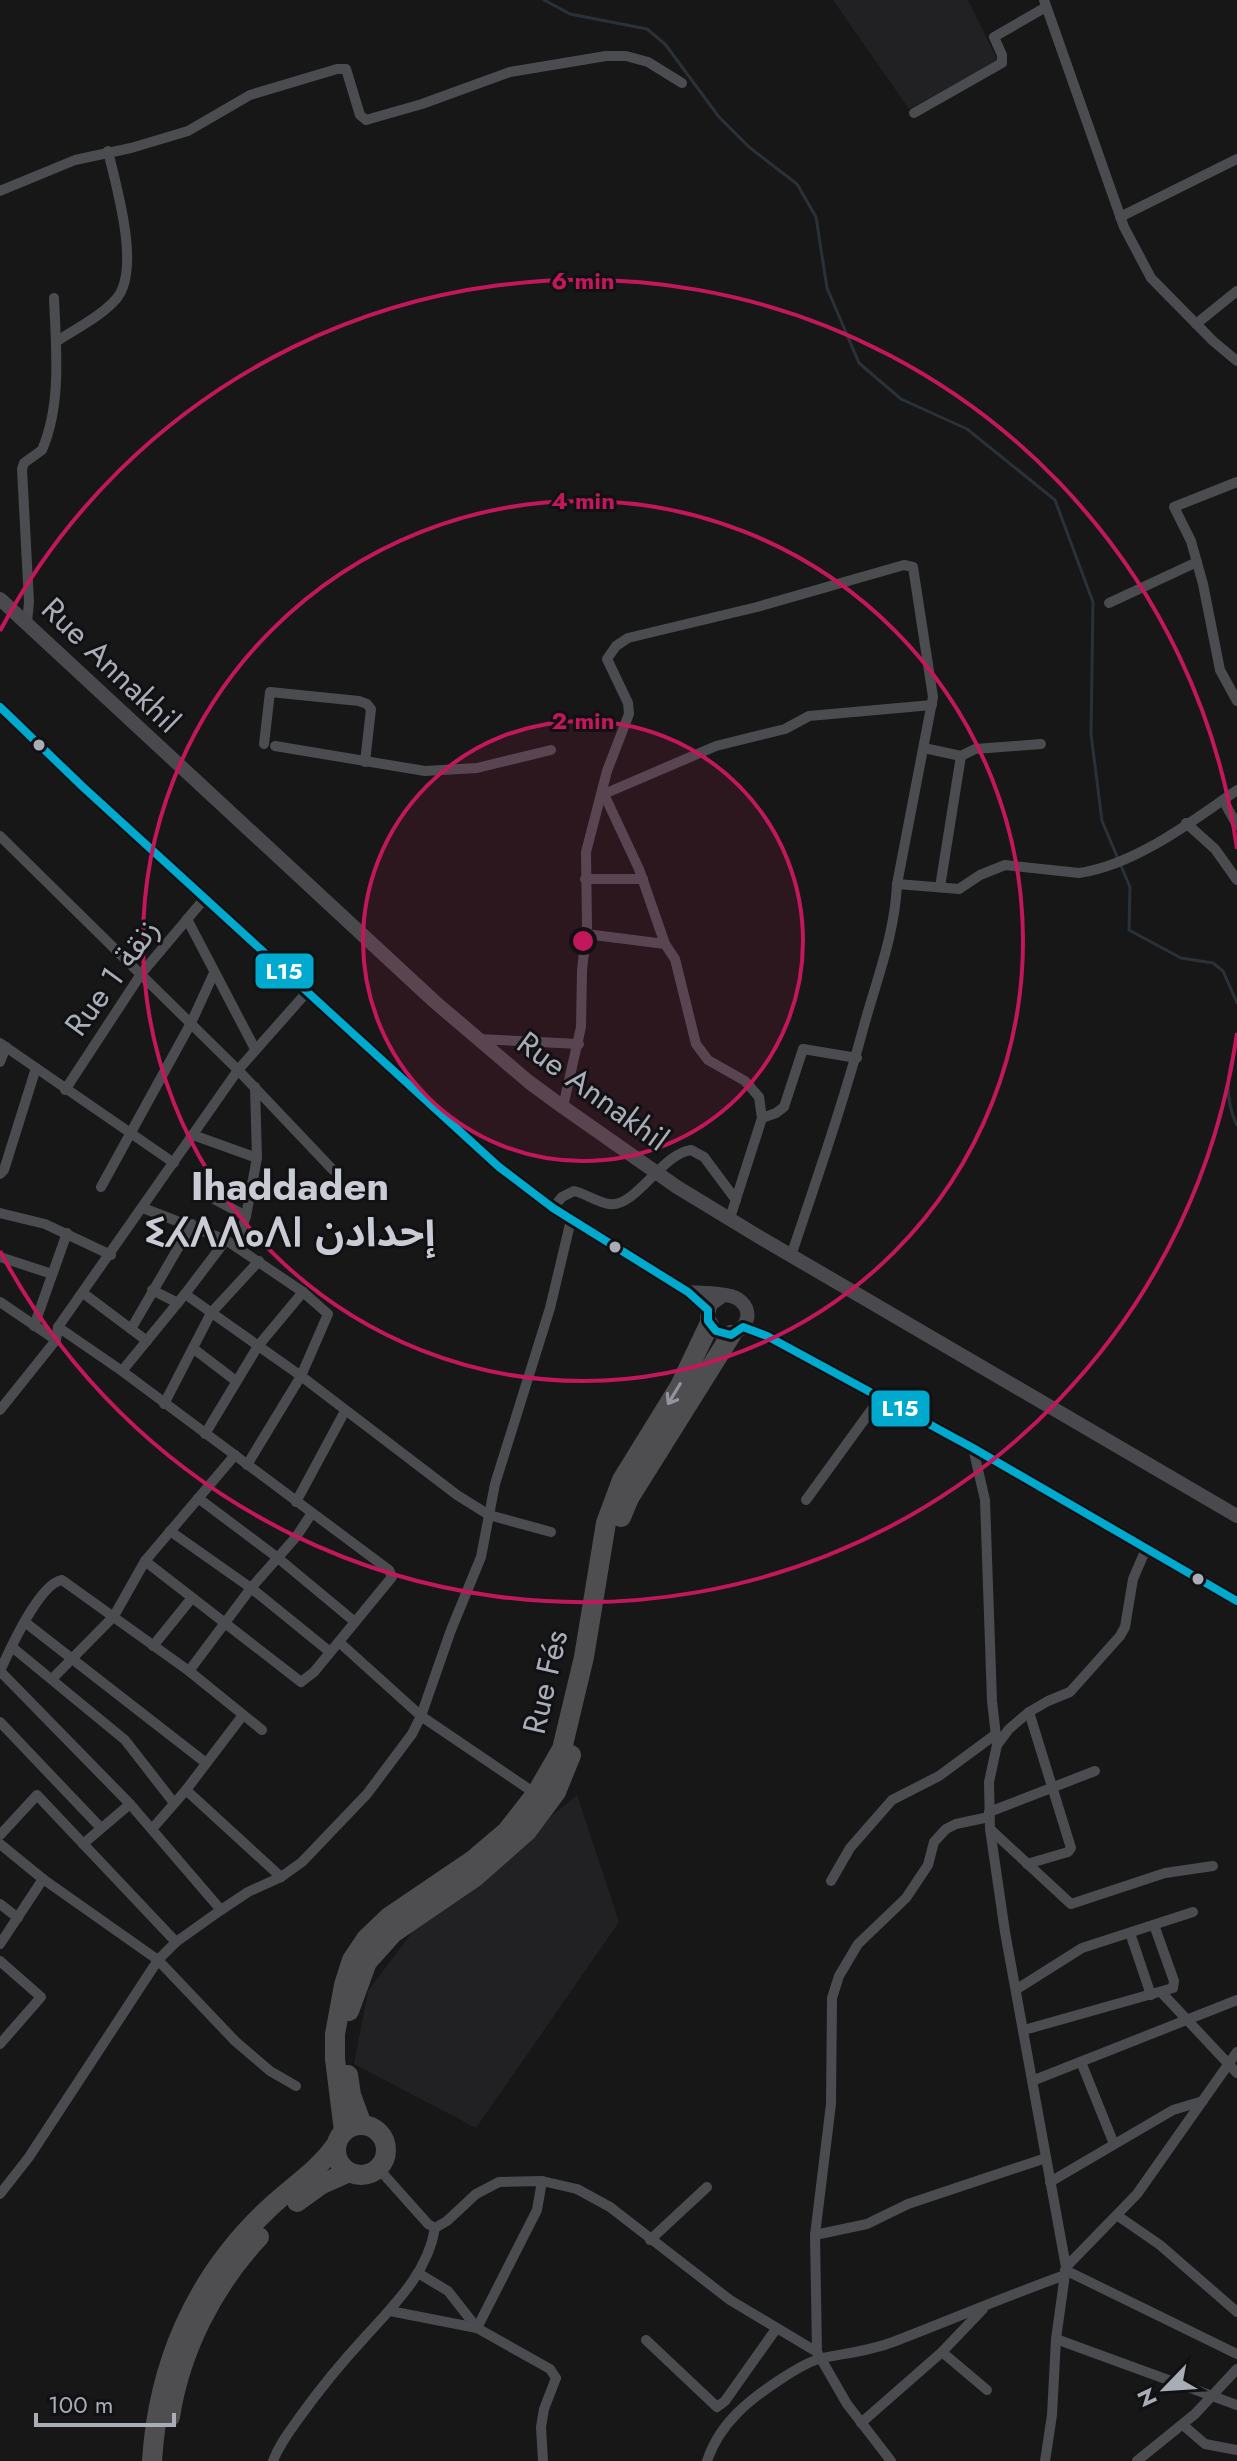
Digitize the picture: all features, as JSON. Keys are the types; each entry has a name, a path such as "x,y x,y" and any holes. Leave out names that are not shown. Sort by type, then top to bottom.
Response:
{"highway":[{"name":"Rue Fés","path":"347,2134 335,2059 335,2034 352,1960 366,1939 389,1917 473,1860 507,1831 536,1794 562,1749 575,1704 606,1523 622,1480 680,1386 708,1317"},
{"name":"Rue Fés","path":"347,2134 351,2095 347,2061 348,2013 367,1962 393,1933 496,1859 527,1831 556,1792 577,1740 596,1662 618,1526 629,1498 740,1325"},
{"path":"152,2461 159,2400 167,2368 188,2315 210,2277 253,2224 317,2170 347,2134 373,2128 382,2136 386,2147 378,2168 369,2174 359,2175 341,2166 336,2156 347,2134"},
{"path":"165,2461 172,2403 184,2362 200,2322 222,2285 247,2250 277,2219 322,2184 349,2172"}],"main road":[{"name":"Rue Annakhil","path":"0,599 477,1039 563,1107 677,1187 1237,1516"},
{"path":"0,707 499,1167 571,1220 688,1292 722,1335 740,1325 745,1308 736,1297 688,1292"},
{"name":"Rue Fés","path":"708,1317 711,1304 722,1296"},
{"path":"740,1325 767,1336 973,1448 1237,1601"}],"street":[{"path":"914,113 1002,63 994,37 1045,4 1120,217 1141,262 1151,278 1237,361"},
{"path":"0,191 75,160 188,131 250,95 337,69 346,69 359,111 366,120 422,104 510,72 606,56 626,56 648,62 682,83"},
{"path":"56,342 116,299 127,276 123,221 108,151"},
{"path":"1120,217 1237,158"},
{"path":"1196,324 1237,291"},
{"path":"27,622 29,588 22,469 24,463 39,454 46,439 54,386 54,298"},
{"path":"1237,482 1174,507 1191,541 1197,562 1220,670 1237,701"},
{"path":"1109,603 1197,562"},
{"path":"563,1107 579,1044 586,934 586,852 629,714 628,703 607,659 621,641 757,607 904,565 913,567 931,678 932,705 897,884 890,940 857,1058 791,1256"},
{"path":"365,762 371,709 367,704 270,692 270,745 365,762 425,771 477,768 551,750"},
{"path":"603,792 716,746 785,729 809,716 932,705"},
{"path":"924,748 961,756 975,749 1041,744"},
{"path":"940,887 961,756"},
{"path":"897,884 959,889 980,875 1005,865 1079,873 1107,866 1129,859 1237,790"},
{"path":"603,792 643,879 665,944 675,959 696,1044 708,1060 745,1081 756,1092 762,1118 730,1218"},
{"path":"1223,800 1237,825"},
{"path":"1186,823 1215,849 1237,880"},
{"path":"0,836 255,1087 333,1170"},
{"path":"585,879 643,879"},
{"name":"Rue 1 زنقة","path":"65,1090 141,974 205,898"},
{"path":"187,919 255,1049"},
{"path":"586,934 665,944"},
{"path":"101,1187 191,1023 214,973"},
{"path":"0,1410 56,1340 58,1327 238,1070 307,992"},
{"path":"477,1039 579,1044"},
{"path":"0,1062 3,1045 174,1163"},
{"path":"762,1118 784,1107 803,1049 857,1058"},
{"path":"0,1174 4,1170 36,1068"},
{"path":"236,1246 246,1216 257,1158 255,1087"},
{"path":"193,1135 257,1158"},
{"path":"553,1208 562,1197 574,1191 609,1204 628,1198 679,1153 691,1150 697,1152 736,1200"},
{"path":"199,1191 246,1216"},
{"path":"143,1208 192,1224 226,1240 303,1292 328,1314 301,1376 247,1465"},
{"path":"0,1213 45,1224 111,1255"},
{"path":"0,2194 29,2157 158,1960 176,1942 221,1910 302,1862 367,1794 401,1752 421,1716 481,1557 495,1484 550,1308 571,1220"},
{"path":"131,1329 192,1224"},
{"path":"34,1326 67,1233"},
{"path":"122,1371 226,1240"},
{"path":"0,1257 52,1274"},
{"path":"164,1404 211,1313 259,1261"},
{"path":"152,1290 182,1299 211,1313 301,1376 449,1489 489,1515 551,1532"},
{"path":"205,1434 258,1346 303,1292"},
{"path":"83,1293 147,1341"},
{"path":"0,1302 56,1340"},
{"path":"58,1327 122,1371 391,1572 391,1580 308,1678 299,1681 145,1561"},
{"path":"194,1349 236,1381"},
{"path":"806,1500 880,1398"},
{"path":"296,1502 345,1411"},
{"path":"973,1448 985,1500 996,1740 989,1782 990,1829 1005,1932 1065,2271 1045,2461"},
{"path":"52,1679 70,1657 114,1616 145,1561 235,1455"},
{"path":"198,1498 278,1558 355,1622"},
{"path":"189,1671 312,1513"},
{"path":"170,1531 251,1588 330,1652"},
{"path":"831,1881 850,1848 892,1800 939,1776 996,1740 1029,1712 1070,1692 1125,1627 1133,1579 1146,1549"},
{"path":"221,1910 130,1804 0,1671 38,1601 60,1579 189,1671 262,1730"},
{"path":"153,1646 191,1599"},
{"path":"26,1623 206,1763"},
{"path":"339,1642 421,1716 536,1794"},
{"path":"12,1647 125,1740 174,1803"},
{"path":"1027,1864 1068,1852 1071,1848 1029,1712"},
{"path":"152,1829 243,1715"},
{"path":"0,1722 101,1828"},
{"path":"818,2355 815,2235 831,2104 830,2014 839,1976 858,1944 906,1898 928,1865 934,1842 946,1829 989,1815 1095,1771"},
{"path":"0,1835 53,1778"},
{"path":"186,1790 281,1877"},
{"path":"37,1795 176,1942"},
{"path":"83,1844 130,1804"},
{"path":"990,1829 1074,1905 1165,1873 1213,1866"},
{"path":"0,1844 43,1879 158,1960 235,2041 270,2071 296,2086"},
{"path":"0,1944 43,1879"},
{"path":"0,1904 18,1918"},
{"path":"1017,1989 1082,1948 1193,1912"},
{"path":"1024,2030 1173,1988 1175,1983 1154,1925"},
{"path":"1130,1933 1156,1994 1188,2021 1237,2073"},
{"path":"0,1961 40,1994 41,1999 0,2044"},
{"path":"1032,2081 1237,2000"},
{"path":"707,2461 722,2430 747,2403 818,2355 868,2351 1065,2271 1148,2180 1237,2052"},
{"path":"1081,2062 1114,2144"},
{"path":"1050,2182 1173,2110 1203,2101"},
{"path":"815,2235 867,2224 908,2204 1046,2158"},
{"path":"273,2461 306,2409 365,2336 390,2311 418,2273 431,2246 432,2226 378,2168"},
{"path":"432,2226 447,2221 476,2194 506,2181 542,2181 591,2194 730,2300 818,2355 861,2423 891,2461"},
{"path":"477,2328 537,2210 542,2181"},
{"path":"650,2240 707,2187"},
{"path":"1118,2216 1160,2245 1237,2312"},
{"path":"1065,2271 1237,2354"},
{"path":"418,2273 448,2291 477,2328"},
{"path":"861,2423 942,2352 987,2304"},
{"path":"390,2311 477,2328 550,2369 555,2382 544,2409 541,2427 543,2461"},
{"path":"646,2340 717,2407 725,2401 776,2329"},
{"path":"1056,2339 1237,2405"},
{"path":"942,2352 987,2390"},
{"path":"1137,2461 1183,2425 1237,2369"},
{"path":"1183,2425 1205,2444 1237,2450"}],"shaded area":[{"path":"833,0 968,0 998,61 909,109"},
{"path":"577,1795 619,1922 476,2128 354,2064 368,1991 417,1926"}],"waterway":[{"path":"544,0 570,14 647,29 665,44 719,117 749,147 797,184 816,217 827,288 859,363 901,399 967,429 1055,500 1093,602 1091,734 1102,821 1130,887 1129,930 1181,958 1213,963 1223,971 1237,1003"},
{"path":"1237,1037 1228,1092 1237,1125"}],"transit line":[{"name":"L15","path":"0,707 83,787 499,1167 553,1208 688,1292 708,1310 708,1321 716,1331 731,1335 743,1327 767,1336 973,1448 1237,1601"}],"district":[{"name":"Ihaddaden ⵉⵃⴷⴷⴰⴷⵏ إحدادن","path":"290,1209"}]}
